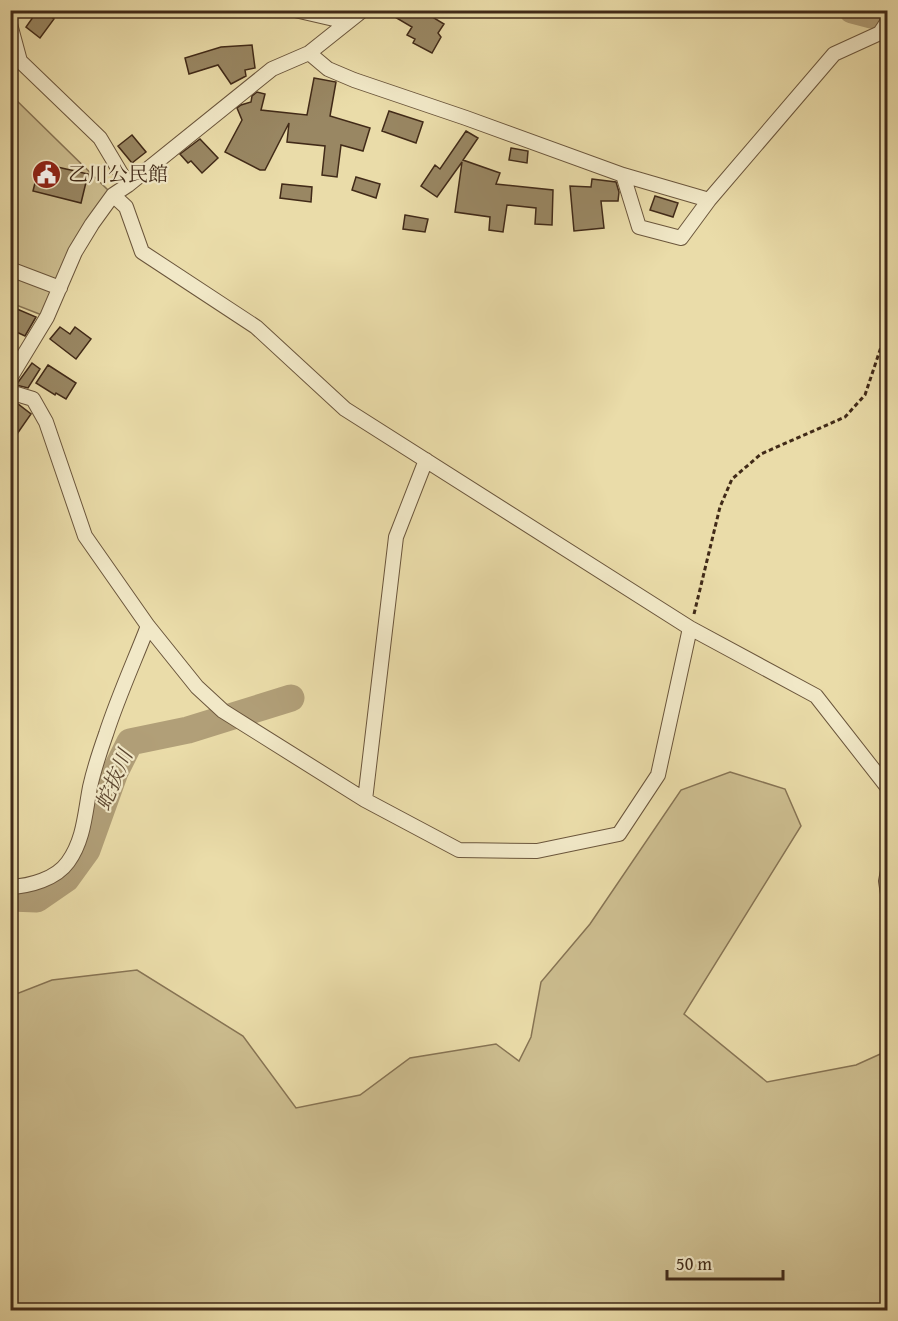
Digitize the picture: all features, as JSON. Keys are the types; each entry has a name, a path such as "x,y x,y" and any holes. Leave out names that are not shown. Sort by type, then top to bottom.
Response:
{"street":[{"path":"295,10 347,22"},
{"path":"10,378 47,317 75,252 113,195 272,69 309,53 363,10"},
{"path":"10,24 20,61 100,138 128,185"},
{"path":"623,175 639,227 681,238 709,200 834,54 884,27"},
{"path":"309,53 328,69 354,80 623,175 709,200"},
{"path":"113,195 126,207 142,252 256,327 345,409 690,628 816,696 888,788"},
{"path":"10,269 60,288"},
{"path":"10,392 33,399 46,422 85,536 148,626 197,687 223,711 365,800 459,850 537,851 619,834 658,775 690,628"},
{"path":"365,800 396,537 426,460"},
{"path":"10,886 25,886 51,876 66,864 77,847 85,821 91,784 106,732 148,626"}],"path":[{"path":"690,628 720,507 732,479 761,453 844,417 865,394 888,326"}],"shaded area":[{"path":"10,94 113,195 47,317 11,303"},
{"path":"730,772 785,789 801,826 684,1014 767,1082 856,1065 887,1051 887,1310 11,1310 11,996 52,980 137,970 243,1036 296,1108 360,1095 410,1058 496,1044 519,1061 531,1037 541,982 590,924 681,790"}],"building":[{"path":"38,10 43,10 54,19 40,38 26,27"},
{"path":"383,10 421,10 444,24 438,33 441,37 432,53 413,43 415,39 407,35 412,27"},
{"path":"252,45 255,68 245,70 246,76 231,84 218,65 189,74 185,58 221,47"},
{"path":"314,78 336,82 330,116 370,128 363,151 341,145 337,177 322,175 325,146 287,142 289,123 265,170 260,170 225,152 242,120 237,108 251,102 252,96 257,92 265,94 261,110 307,115"},
{"path":"389,111 423,122 416,143 382,131"},
{"path":"466,131 478,138 463,160 500,173 496,184 553,190 552,225 535,224 536,208 507,205 503,232 489,230 490,217 455,212 462,162 437,197 421,186 435,165 440,169"},
{"path":"132,135 146,152 132,163 118,146"},
{"path":"200,139 218,158 202,173 191,161 188,163 180,154"},
{"path":"511,148 528,151 527,163 509,160"},
{"name":"乙川公民館","path":"40,163 88,174 81,203 33,191"},
{"path":"356,177 380,184 376,198 352,190"},
{"path":"592,179 616,182 619,192 618,201 601,201 604,228 574,231 570,186 591,187"},
{"path":"282,184 312,187 311,202 280,198"},
{"path":"655,196 678,203 673,217 650,210"},
{"path":"405,215 428,219 425,232 403,229"},
{"path":"10,306 36,317 25,336 10,329"},
{"path":"60,327 70,334 75,327 91,339 76,359 50,339"},
{"path":"32,363 40,369 28,388 16,385"},
{"path":"48,365 76,383 66,399 36,383"},
{"path":"10,402 18,404 31,414 10,444"}],"waterway":[{"path":"852,10 871,15 888,16"},
{"name":"蛇抜川","path":"10,898 37,899 66,879 87,850 115,772 130,742 188,730 291,698"}],"place":[{"name":"乙川公民館","path":"47,174"}]}
